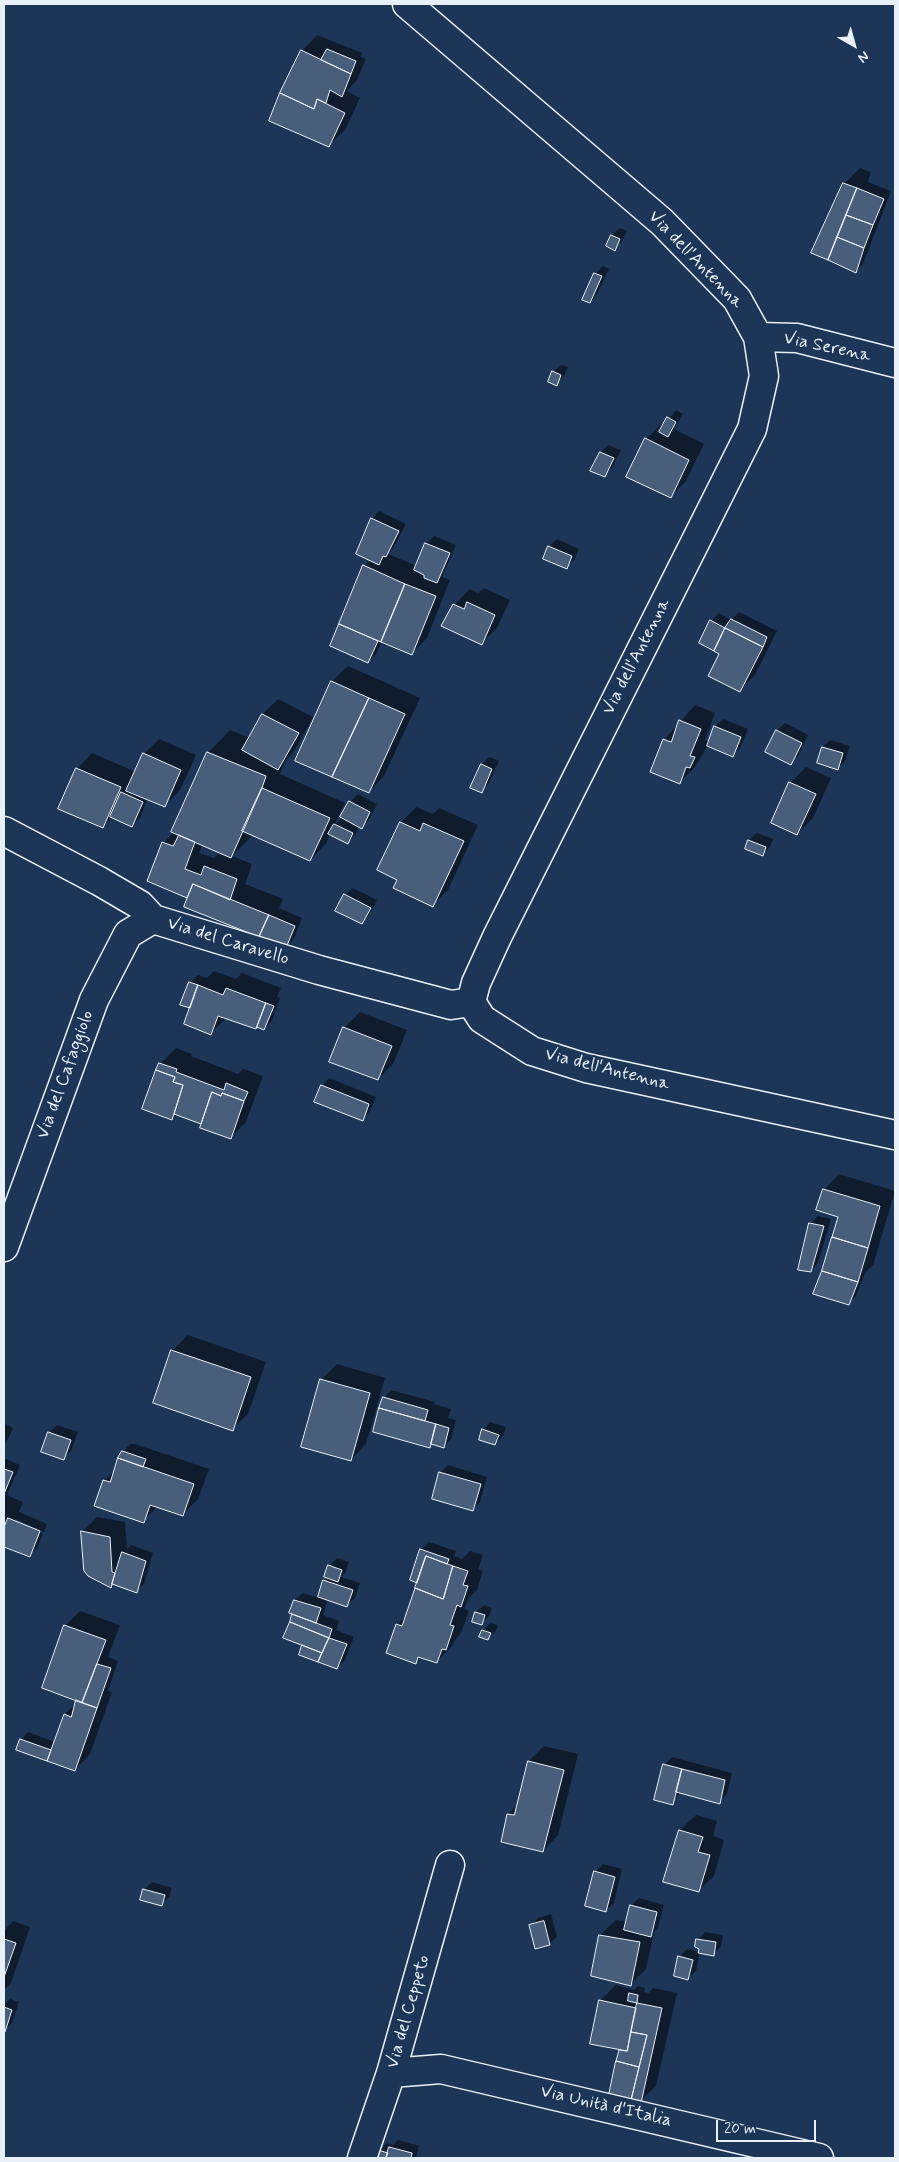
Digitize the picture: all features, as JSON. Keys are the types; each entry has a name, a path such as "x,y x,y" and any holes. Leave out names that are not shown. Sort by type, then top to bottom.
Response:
{"street":[{"name":"Via dell'Antenna","path":"407,4 662,222 737,299 758,336 764,376 752,429 497,937 476,983 471,1002 482,1019 532,1051 586,1068 895,1135"},
{"name":"Via Serena","path":"758,336 797,338 895,363"},
{"name":"Via del Caravello","path":"4,831 140,905 153,919 319,970 451,1005 471,1002"},
{"name":"Via del Cafaggiolo","path":"4,1246 94,1000 128,934 153,919"},
{"name":"Via del Ceppeto","path":"362,2158 391,2074 450,1864"},
{"name":"Via Unità d'Italia","path":"391,2074 441,2069 819,2158"}],"building":[{"path":"327,49 356,61 351,74 321,60"},
{"path":"301,50 351,74 342,97 330,90 326,103 317,99 314,109 280,93"},
{"path":"280,93 314,109 317,99 345,113 329,147 269,121"},
{"path":"843,183 857,188 828,260 811,253"},
{"path":"857,188 884,199 873,225 846,215"},
{"path":"846,215 873,225 864,248 837,237"},
{"path":"611,235 620,239 615,251 606,246"},
{"path":"837,237 864,248 856,273 828,260"},
{"path":"594,273 602,276 590,303 582,300"},
{"path":"552,371 561,375 557,386 548,382"},
{"path":"667,417 676,422 668,437 659,432"},
{"path":"645,438 689,460 671,498 626,477"},
{"path":"600,452 614,458 605,477 590,471"},
{"path":"371,518 399,531 386,557 383,556 379,565 356,554"},
{"path":"425,543 450,553 437,583 424,578 424,575 414,570"},
{"path":"548,546 572,556 567,569 543,559"},
{"path":"363,565 405,584 381,642 339,624"},
{"path":"405,584 436,596 412,655 381,642"},
{"path":"467,602 495,615 482,645 441,626 453,604 464,609"},
{"path":"731,619 767,637 763,647 725,628"},
{"path":"710,620 725,628 714,651 699,643"},
{"path":"339,624 378,641 368,663 330,646"},
{"path":"725,628 763,647 740,692 708,676 719,654 714,651"},
{"path":"331,681 369,698 332,777 295,761"},
{"path":"369,698 405,714 369,793 332,777"},
{"path":"262,714 299,733 278,770 242,750"},
{"path":"679,720 701,729 690,756 695,757 690,768 686,767 680,784 650,772 663,739 671,742"},
{"path":"714,726 741,737 733,757 707,746"},
{"path":"776,730 802,743 791,765 765,752"},
{"path":"822,747 843,753 838,770 817,763"},
{"path":"207,752 266,776 231,858 171,832"},
{"path":"143,753 181,770 165,807 126,791"},
{"path":"481,764 492,769 482,793 470,788"},
{"path":"76,768 121,787 103,828 58,809"},
{"path":"789,782 816,794 797,835 771,823"},
{"path":"262,788 330,818 310,861 242,831"},
{"path":"121,792 143,802 132,827 110,817"},
{"path":"349,801 370,812 362,829 340,817"},
{"path":"400,822 420,831 423,823 464,841 433,907 393,888 397,880 377,870"},
{"path":"334,824 353,833 348,844 328,834"},
{"path":"179,835 195,842 185,869 201,875 204,866 237,879 230,900 193,884 187,898 147,881 162,842 173,846"},
{"path":"748,840 766,847 763,856 745,849"},
{"path":"193,884 269,915 259,937 184,907"},
{"path":"344,894 371,908 362,924 335,911"},
{"path":"269,915 295,926 286,948 259,937"},
{"path":"189,982 198,985 190,1008 180,1005"},
{"path":"198,985 223,995 226,988 266,1003 256,1029 218,1016 211,1035 184,1024"},
{"path":"266,1003 274,1006 264,1030 257,1027"},
{"path":"343,1027 392,1046 378,1080 329,1062"},
{"path":"159,1063 177,1069 176,1072 224,1090 226,1083 248,1092 244,1101 222,1093 221,1096 212,1092 201,1124 174,1114 183,1085 173,1082 175,1077 156,1070"},
{"path":"156,1070 175,1077 173,1082 183,1085 172,1120 142,1109"},
{"path":"321,1085 369,1104 363,1121 314,1102"},
{"path":"212,1092 221,1096 222,1093 244,1101 231,1139 200,1128"},
{"path":"823,1189 880,1206 868,1248 832,1237 838,1217 816,1210"},
{"path":"809,1223 824,1226 811,1272 798,1270"},
{"path":"832,1237 868,1248 858,1282 822,1271"},
{"path":"822,1271 858,1282 849,1305 813,1294"},
{"path":"171,1350 251,1377 233,1431 153,1403"},
{"path":"320,1379 370,1393 351,1461 301,1447"},
{"path":"383,1397 428,1410 425,1421 379,1408"},
{"path":"379,1408 436,1424 430,1448 373,1432"},
{"path":"436,1424 449,1428 444,1448 431,1444"},
{"path":"482,1429 499,1435 495,1445 479,1440"},
{"path":"48,1432 71,1440 64,1460 41,1452"},
{"path":"122,1451 146,1459 143,1467 118,1458"},
{"path":"118,1458 194,1484 183,1516 150,1505 144,1523 94,1506 103,1480 110,1482"},
{"path":"4,1469 13,1472 4,1494"},
{"path":"439,1472 481,1484 473,1511 432,1499"},
{"path":"8,1518 40,1531 30,1557 4,1547 4,1528"},
{"path":"81,1531 110,1537 112,1572 115,1573 111,1588 88,1576 84,1571"},
{"path":"420,1549 449,1559 447,1564 426,1556 417,1583 410,1580"},
{"path":"122,1552 146,1561 137,1593 112,1584"},
{"path":"426,1556 453,1566 443,1599 415,1588"},
{"path":"328,1565 342,1570 338,1582 324,1577"},
{"path":"453,1566 468,1571 463,1585 468,1586 461,1607 457,1605 450,1625 454,1626 446,1650 442,1649 437,1663 418,1657 416,1664 386,1653 396,1624 402,1626 415,1588 443,1599"},
{"path":"323,1580 353,1590 347,1607 318,1597"},
{"path":"294,1600 321,1608 316,1623 289,1613"},
{"path":"475,1612 485,1615 482,1625 472,1622"},
{"path":"292,1614 332,1629 329,1638 290,1622"},
{"path":"290,1622 329,1638 322,1653 283,1638"},
{"path":"64,1625 106,1640 82,1703 42,1688"},
{"path":"482,1630 491,1633 488,1640 479,1637"},
{"path":"329,1638 347,1644 337,1669 318,1662"},
{"path":"302,1645 322,1653 318,1662 299,1655"},
{"path":"97,1664 111,1668 97,1708 82,1703"},
{"path":"76,1700 97,1708 75,1771 47,1761 64,1714 71,1717"},
{"path":"20,1739 51,1750 47,1761 16,1750"},
{"path":"528,1761 564,1770 543,1852 501,1842 507,1814 514,1815"},
{"path":"663,1764 682,1769 673,1805 654,1800"},
{"path":"682,1769 725,1780 720,1804 676,1792"},
{"path":"679,1830 703,1837 698,1852 710,1855 699,1892 663,1882"},
{"path":"594,1871 615,1877 606,1912 585,1906"},
{"path":"143,1889 165,1895 162,1906 140,1900"},
{"path":"630,1905 657,1912 651,1937 624,1930"},
{"path":"544,1921 550,1945 535,1949 529,1925"},
{"path":"599,1935 640,1942 631,1986 591,1976"},
{"path":"4,1939 16,1943 4,1977"},
{"path":"696,1939 716,1942 714,1956 698,1953 699,1949 695,1947"},
{"path":"678,1956 693,1960 688,1980 674,1976"},
{"path":"629,1993 638,1995 637,2003 628,2001"},
{"path":"599,2000 636,2008 627,2051 590,2044"},
{"path":"637,2003 662,2008 641,2103 631,2100 647,2035 631,2032"},
{"path":"4,2007 12,2010 5,2032 4,2031"},
{"path":"631,2032 647,2035 639,2067 616,2061 619,2050 627,2051"},
{"path":"616,2061 639,2067 631,2100 609,2095"},
{"path":"389,2147 412,2153 411,2158 386,2158"},
{"path":"378,2150 388,2153 386,2158 376,2158"}]}
